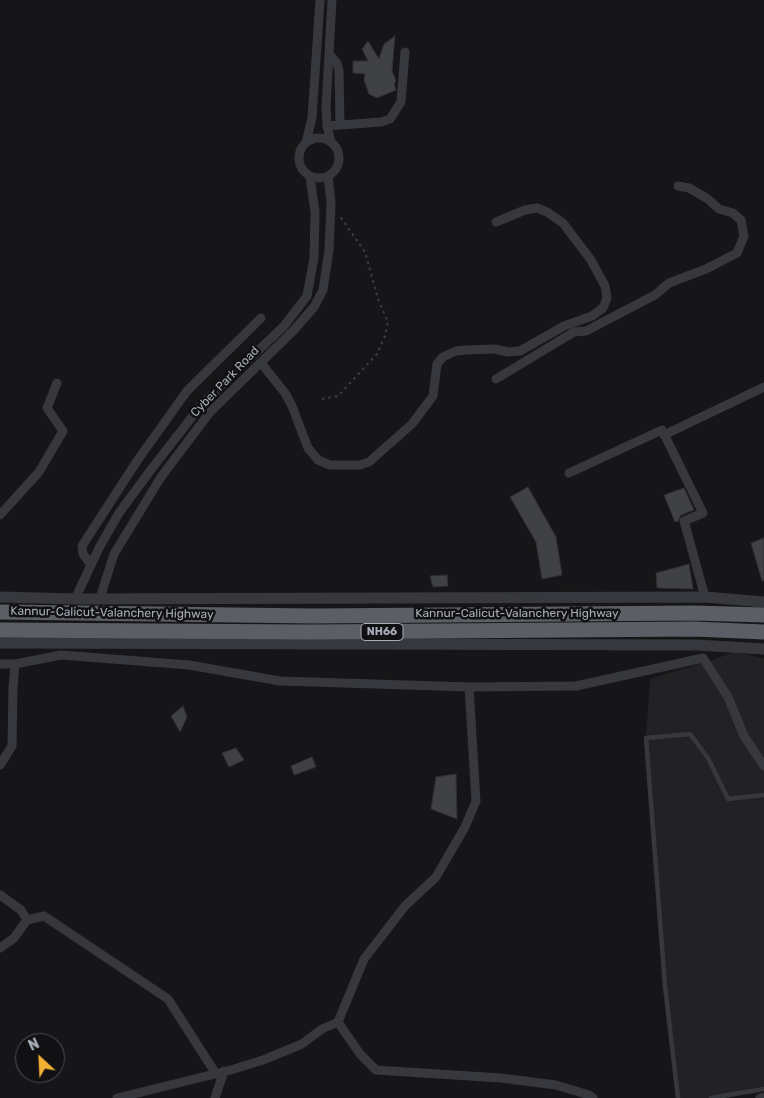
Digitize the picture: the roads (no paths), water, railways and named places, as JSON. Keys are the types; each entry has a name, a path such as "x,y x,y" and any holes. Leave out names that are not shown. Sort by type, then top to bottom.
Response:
{"highway":[{"name":"Kannur-Calicut-Valanchery Highway","path":"0,612 303,616 764,614"},
{"name":"NH66","path":"0,630 310,632 694,629 764,632"}],"street":[{"path":"320,0 312,118 306,143 299,154 299,160 304,172 310,177 322,178 328,176 337,166 339,160 338,154 331,142 327,126 326,107 332,0"},
{"path":"327,126 381,122 390,119 401,102 405,52"},
{"path":"329,54 337,63 339,71 340,125"},
{"path":"306,143 319,138 331,142"},
{"name":"Cyber Park Road","path":"100,598 114,554 161,477 210,412 293,331 314,307 323,290 329,250 331,203 328,176"},
{"path":"75,599 91,565 120,513 202,404 284,326 307,296 314,249 315,212 310,177"},
{"path":"496,380 574,332 586,331 655,295 669,283 706,269 737,253 744,236 741,220 733,212 719,209 689,188 678,186"},
{"path":"260,363 285,393 308,448 318,460 330,465 360,465 369,462 412,424 434,396 437,364 443,357 466,350 496,349 508,352 520,351 564,326 592,316 603,308 607,298 605,286 591,260 562,223 548,212 537,208 525,210 496,222"},
{"path":"91,565 83,554 82,546 137,461 187,391 261,318"},
{"path":"533,345 538,353"},
{"path":"0,515 40,472 63,431 47,408 57,383"},
{"path":"664,435 764,387"},
{"path":"569,473 662,430 703,513 684,521 705,597"},
{"path":"0,597 75,599 705,597 764,602"},
{"path":"0,643 697,645 764,649"},
{"path":"0,664 15,664 61,655 189,665 280,681 469,687 576,686 704,658 728,697 744,736 764,766"},
{"path":"0,765 12,746 15,664"},
{"path":"117,1098 220,1072 283,1052 302,1044 322,1029 338,1022 364,959 405,906 436,877 465,827 476,801 469,687"},
{"path":"0,895 21,910 27,920"},
{"path":"0,948 14,938 27,920 44,916 168,999 220,1072 215,1098"},
{"path":"338,1022 360,1054 376,1070 468,1075 556,1085 589,1095 593,1098"},
{"path":"760,1098 764,1097"}],"lane":[{"path":"678,1098 665,986 646,738 690,734 708,758 728,799 764,794"},
{"path":"711,1098 764,1089"}]}
